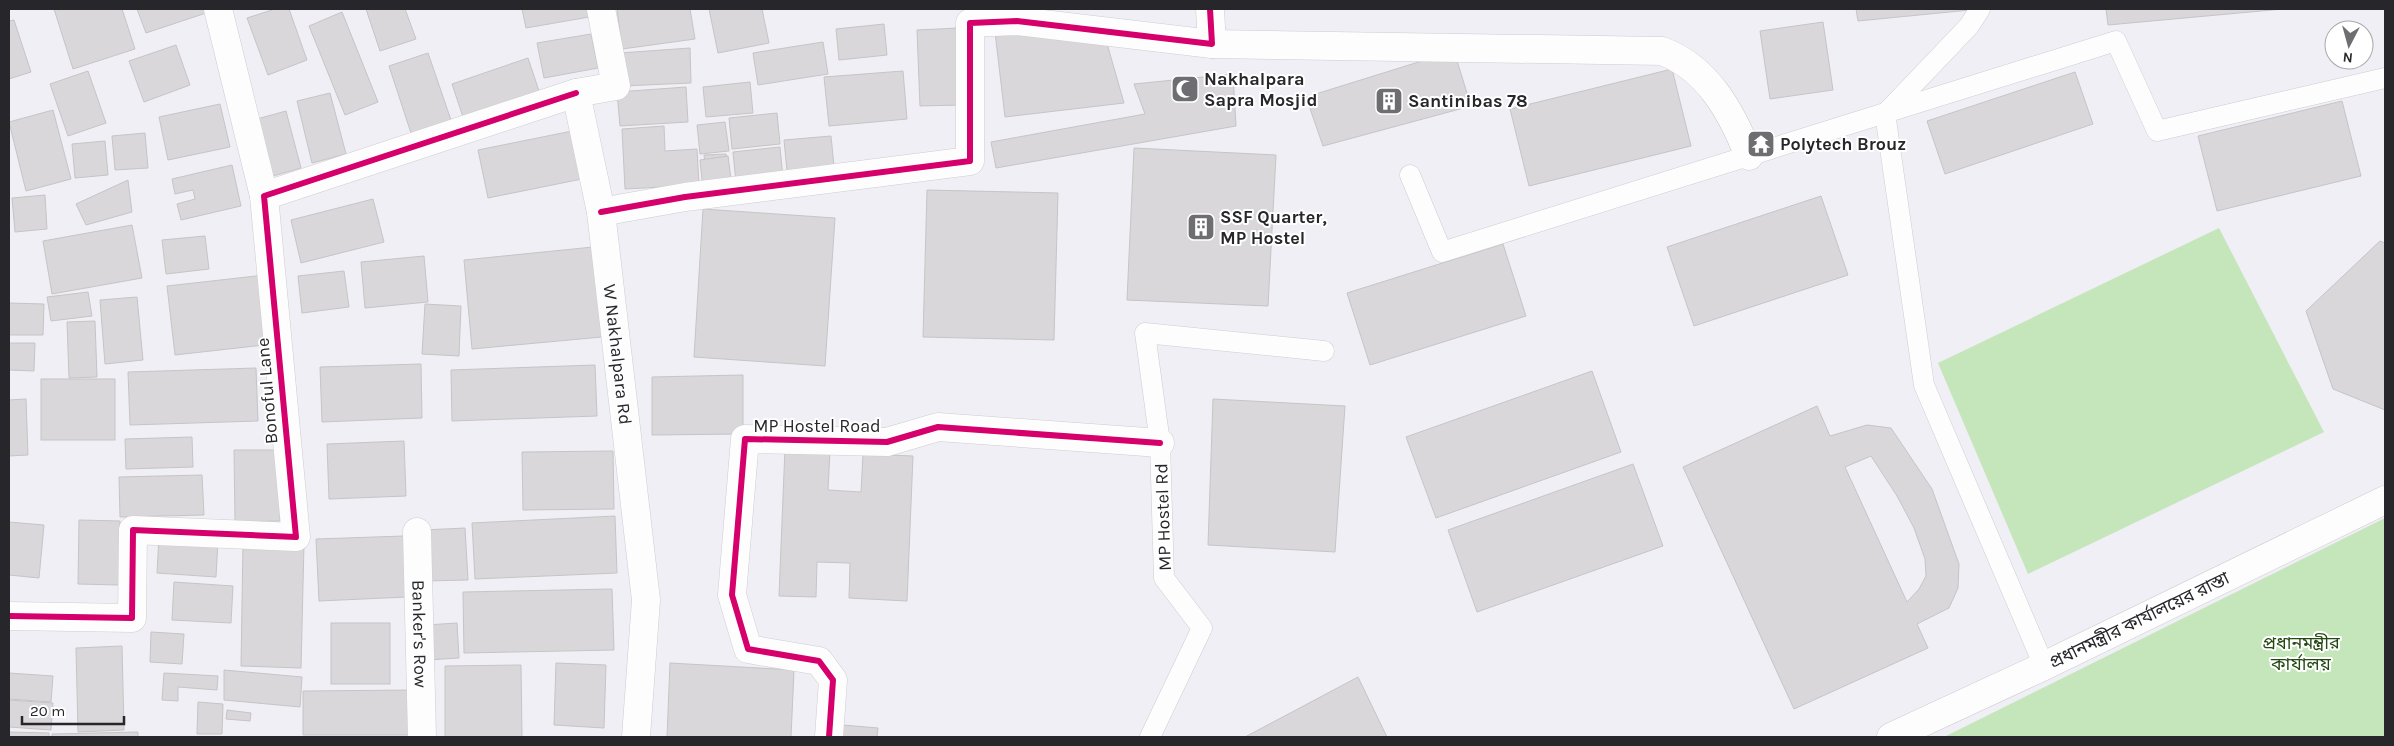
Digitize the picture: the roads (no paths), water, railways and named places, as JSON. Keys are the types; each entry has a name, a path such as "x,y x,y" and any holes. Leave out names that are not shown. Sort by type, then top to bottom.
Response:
{"street":[{"path":"218,9 264,196 576,94 616,86 602,9"},
{"path":"1210,9 1212,44"},
{"path":"601,212 685,197 970,161 970,23 1017,15 1212,44 1662,51 1677,56 1689,65 1722,99 1740,134 1748,156"},
{"name":"W Nakhalpara Rd","path":"576,94 601,212 646,600 636,737"},
{"name":"Bonoful Lane","path":"9,616 132,618 133,530 296,537 264,196"},
{"name":"MP Hostel Road","path":"829,737 833,680 819,661 748,649 732,595 745,439 887,442 938,427 1160,443"},
{"name":"প্রধানমন্ত্রীর কার্যালয়ের রাস্তা","path":"1891,737 2044,666 2385,500"},
{"name":"Banker's Row","path":"417,532 422,737"}],"lane":[{"path":"1885,113 1970,26 1980,9"},
{"path":"1410,175 1442,252 2116,41 2157,131 2385,78"},
{"path":"1885,113 1924,384 2044,666"},
{"name":"MP Hostel Rd","path":"1150,737 1202,628 1164,578 1160,443 1145,333 1324,351"}],"place":[{"name":"Nakhalpara Sapra Mosjid","path":"1185,89"},
{"name":"Santinibas 78","path":"1389,101"},
{"name":"Polytech Brouz","path":"1761,144"},
{"name":"SSF Quarter, MP Hostel","path":"1201,227"}],"park label":[{"name":"প্রধানমন্ত্রীর কার্যালয়","path":"2301,653"}]}
